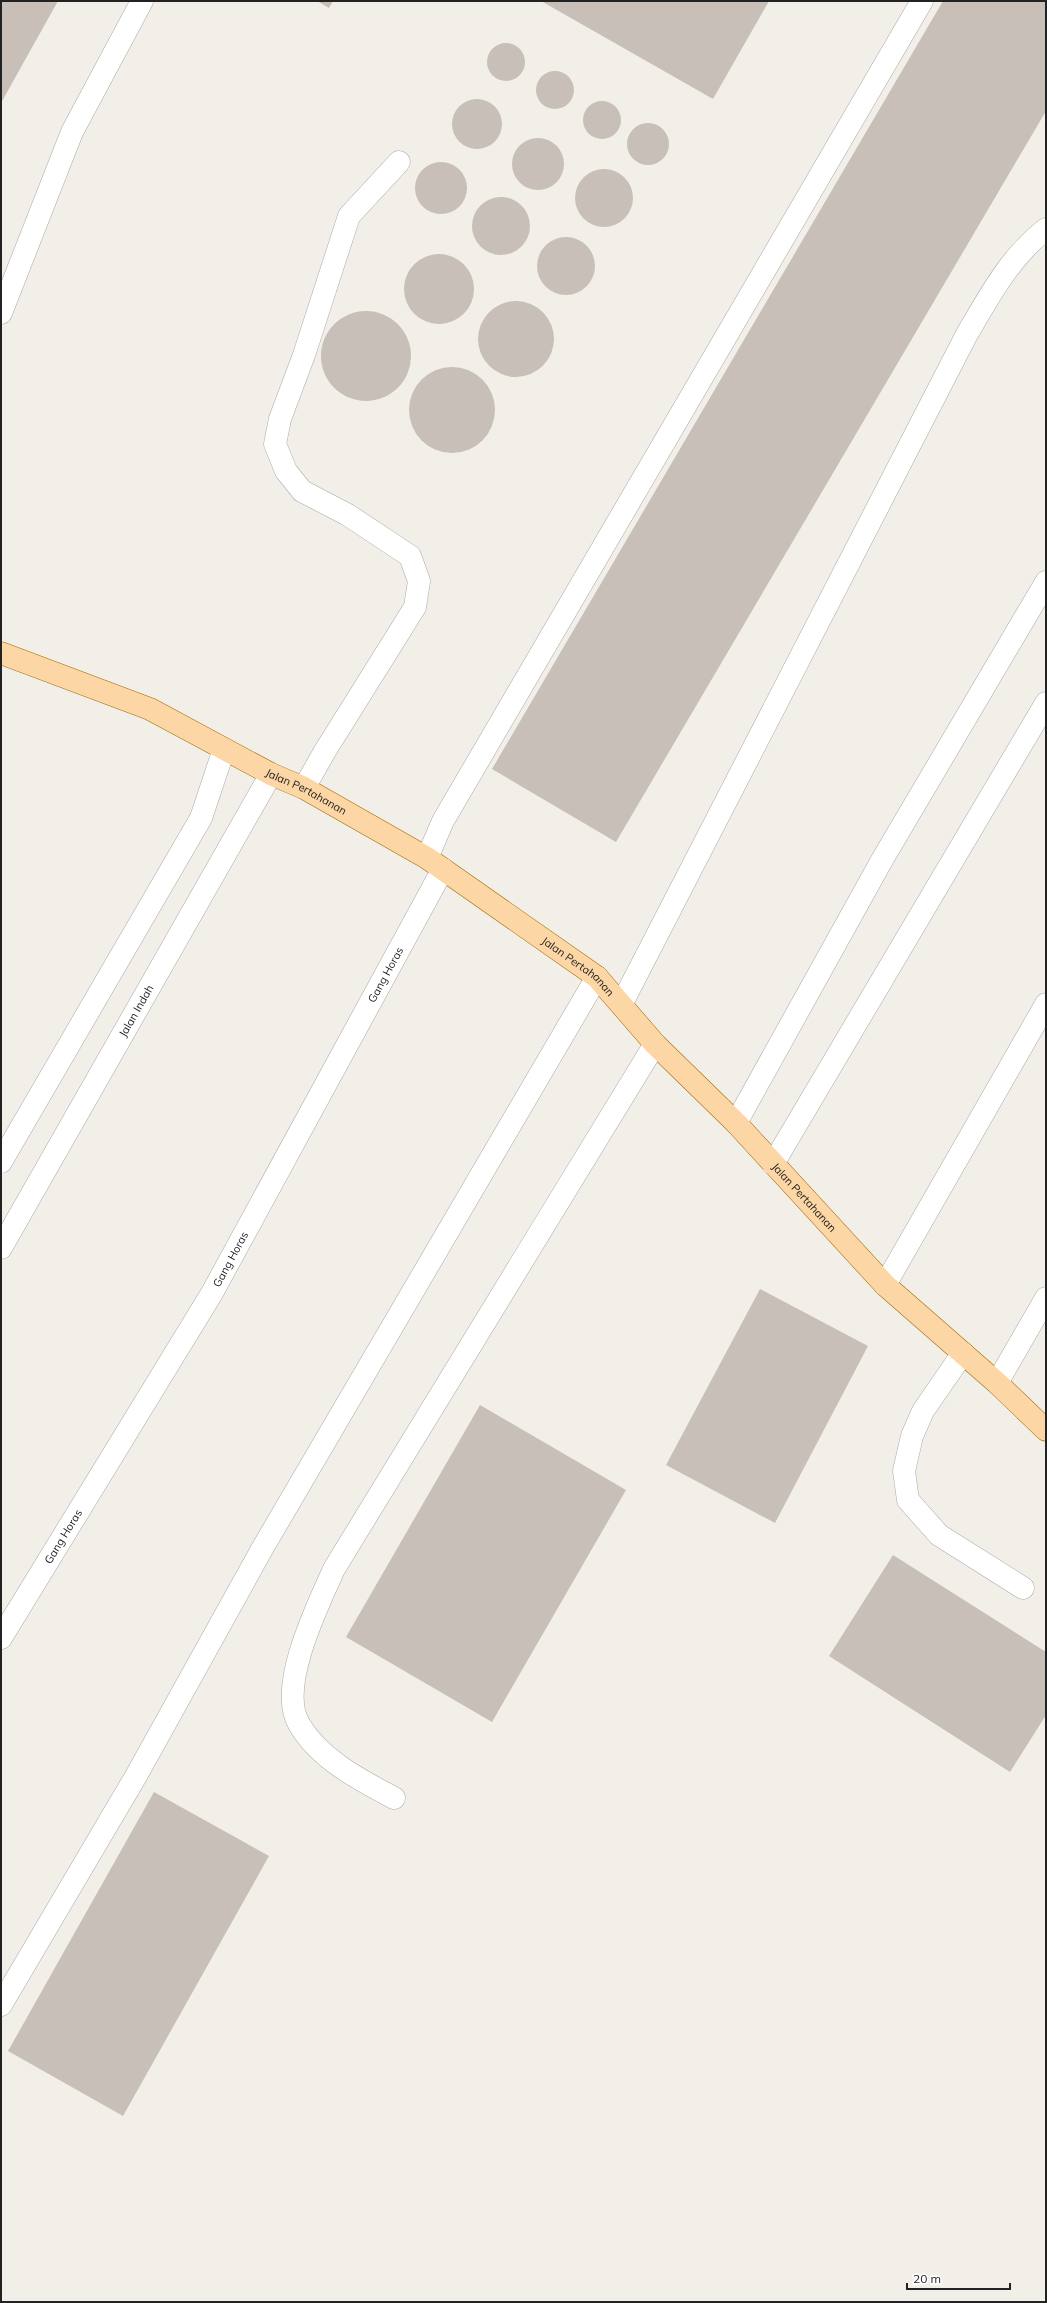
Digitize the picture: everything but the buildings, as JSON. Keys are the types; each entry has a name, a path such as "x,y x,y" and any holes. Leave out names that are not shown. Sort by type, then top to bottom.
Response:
{"main road":[{"name":"Jalan Pertahanan","path":"1,653 150,709 271,774 304,788 435,864 597,977 622,1003 655,1044 736,1123 885,1285 997,1382 1046,1430"}],"street":[{"path":"1,313 72,132 142,1"},
{"name":"Gang Horas","path":"1,1638 212,1293 435,864 451,808 922,1"},
{"path":"304,788 325,751 415,607 419,581 410,556 348,515 302,491 286,471 275,444 280,419 304,356 349,216 399,162"},
{"path":"622,1003 967,334 1001,277 1025,247 1046,229"},
{"path":"736,1123 882,860 1046,582"},
{"path":"773,1164 1046,703"},
{"path":"1,1162 201,818 224,749"},
{"name":"Jalan Indah","path":"1,1248 271,774"},
{"path":"1,2005 136,1776 262,1549 597,977"},
{"path":"885,1285 1046,1004"},
{"path":"394,1798 364,1782 328,1759 298,1724 292,1694 303,1639 334,1569 396,1471 655,1044"},
{"path":"997,1382 1046,1298"},
{"path":"963,1353 923,1411 912,1436 904,1471 908,1500 939,1534 1023,1588"}]}
